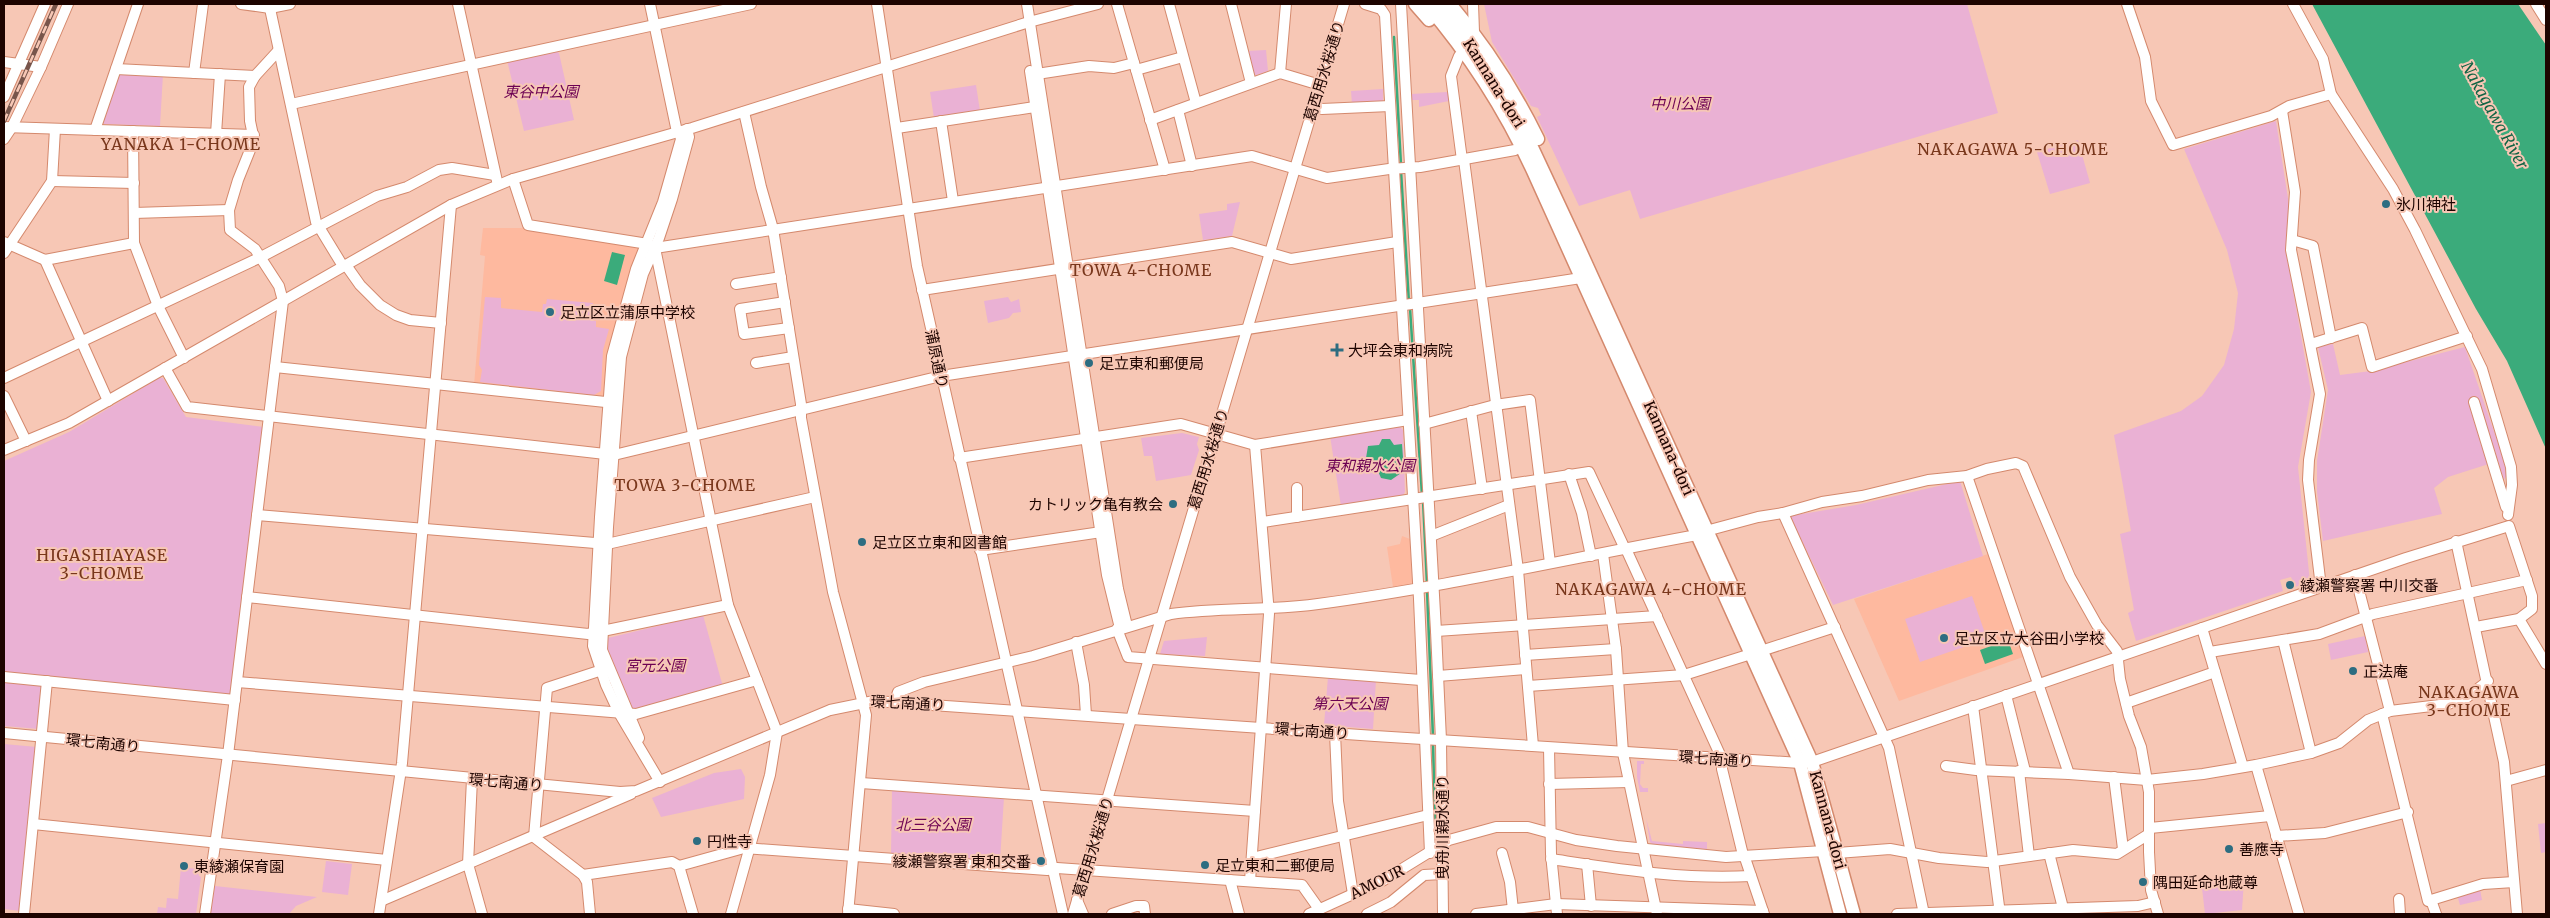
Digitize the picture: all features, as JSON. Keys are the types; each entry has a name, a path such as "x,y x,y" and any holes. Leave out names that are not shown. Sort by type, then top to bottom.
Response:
{"main road":[{"path":"1415,4 1459,56 1489,103 1515,150 1537,197 1568,236"},
{"name":"Kannana-dori","path":"1426,4 1477,69 1538,170"},
{"name":"Kannana-dori","path":"1438,4 1472,46 1500,88 1806,762 1830,852 1840,914"},
{"path":"1450,4 1474,32 1506,79 1526,116 1560,187 1568,236"},
{"name":"Kannana-dori","path":"1568,236 1580,278 1702,533"},
{"name":"Kannana-dori","path":"1830,852 1854,914"}],"street":[{"path":"4,97 45,4"},
{"path":"4,138 41,66 68,4"},
{"path":"95,130 138,4"},
{"path":"194,73 203,4"},
{"path":"241,4 269,6 290,4"},
{"path":"458,4 495,175 500,186"},
{"path":"650,4 681,131 651,246 636,269 612,356 614,403 598,633 594,653 605,669 624,713 660,782"},
{"path":"291,104 751,4"},
{"name":"蒲原通り","path":"877,4 922,290 1063,914"},
{"path":"1027,4 1037,74 1039,106"},
{"path":"4,450 60,428 451,205 513,179 744,112 1029,22 1098,4"},
{"path":"1118,4 1165,170"},
{"path":"1169,4 1196,103"},
{"path":"1231,4 1251,83"},
{"path":"1280,73 1286,4"},
{"name":"葛西用水桜通り","path":"1072,914 1344,4"},
{"path":"1365,4 1381,9 1385,15 1418,590 1430,853"},
{"name":"曳舟川親水通り","path":"1400,4 1436,630 1441,740 1443,914"},
{"path":"1473,4 1474,32"},
{"path":"2127,4 2145,57 2151,101 2173,145 2272,116 2289,106 2331,94"},
{"path":"2293,4 2322,59 2331,94 2393,189 2434,268 2482,369 2510,458 2512,485 2508,515 2474,402"},
{"path":"2536,4 2546,20"},
{"path":"269,6 318,226 344,265 368,295 396,315 410,320 441,323"},
{"path":"1029,22 1024,32 1039,106 1105,532 1118,589 1121,628 1128,657 1421,680"},
{"path":"205,914 235,700 283,301 279,286 255,248 230,230 229,210 238,180 254,140 250,121 249,87 255,76 278,51"},
{"path":"1459,56 1451,76 1518,570 1533,746"},
{"path":"1037,74 1089,66 1135,67 1183,57"},
{"path":"4,62 20,62 41,66"},
{"path":"116,69 255,76"},
{"path":"1150,120 1280,73 1320,85"},
{"path":"216,134 220,74"},
{"path":"897,128 1039,106"},
{"path":"1314,106 1322,109 1390,106"},
{"path":"1178,110 1192,166"},
{"path":"2282,111 2295,192 2290,250 2320,394 2309,460 2308,480 2321,587"},
{"path":"744,112 761,187 773,229 800,410 833,592 848,654 866,715 848,912 894,914"},
{"path":"941,121 953,202"},
{"path":"8,127 254,134"},
{"path":"55,129 52,181 5,246 45,260 134,243"},
{"path":"133,130 134,243 158,306 184,358"},
{"path":"513,179 528,225 651,246 1252,156 1327,178 1394,168 1410,168 1515,150"},
{"path":"4,378 261,257 377,196 406,187 439,170 452,168 495,175"},
{"path":"52,181 134,183"},
{"path":"379,914 400,772 408,695 451,205"},
{"path":"134,213 229,210"},
{"path":"2292,240 2313,246 2331,338"},
{"path":"922,290 1232,242 1291,259 1397,242"},
{"path":"651,246 694,437 728,605 776,732 770,775 732,914"},
{"path":"45,260 108,401"},
{"path":"736,284 781,277"},
{"path":"165,368 187,407 269,418 610,455 694,437 941,376 1247,331 1580,278"},
{"path":"785,302 740,309 744,334 789,328"},
{"path":"2311,344 2362,328 2372,367 2467,336"},
{"path":"756,363 793,357"},
{"path":"275,367 614,403"},
{"path":"4,396 26,441"},
{"path":"1424,424 1495,404 1530,400 1550,564"},
{"path":"1471,410 1482,489"},
{"path":"959,458 1180,424 1255,445 1408,420"},
{"path":"1250,881 1269,608 1255,445"},
{"path":"895,701 898,692 916,684 1006,662 1162,616 1194,610 1317,605 1418,590 1702,533 1822,502 1862,496 1920,481 1967,476 1987,469 2016,463 2022,466 2070,577 2118,657 2120,679 2141,747 2147,780 2151,890 2158,914"},
{"path":"1263,522 1589,472 1722,759 1722,769 1744,855 1763,913 1556,909 1513,910 1476,914"},
{"path":"1569,474 1582,513 1591,556"},
{"path":"1967,476 2069,774"},
{"path":"1297,488 1297,517"},
{"path":"257,515 603,544 815,497"},
{"path":"1431,536 1509,505"},
{"path":"1783,513 1884,737 1905,821 1910,853 1924,914"},
{"path":"1806,762 2456,541 2509,526 2534,603 2528,614 2519,619 2476,627"},
{"path":"980,550 1105,532"},
{"path":"2456,541 2502,751 2518,914"},
{"path":"1603,554 1616,649 1623,753 1656,911"},
{"path":"2355,575 2428,901 2483,884 2514,882"},
{"path":"2210,652 2319,634 2365,616 2527,580"},
{"path":"247,598 598,633 728,605"},
{"path":"1436,630 1657,616"},
{"path":"2519,619 2546,664"},
{"path":"1528,686 1684,675 1835,627"},
{"path":"2202,628 2243,768"},
{"path":"2283,640 2311,753"},
{"path":"1076,642 1084,686 1086,715"},
{"path":"1525,655 1616,649"},
{"path":"534,837 547,688 550,685 605,669"},
{"path":"1438,676 1526,669"},
{"path":"2126,703 2215,672"},
{"path":"4,677 235,700"},
{"path":"237,682 636,714 757,680"},
{"path":"24,914 47,681"},
{"path":"1946,766 1981,770 2147,780 2243,768 2311,753 2339,743 2368,720 2386,713 2448,704 2466,698 2488,681"},
{"path":"2006,695 2022,771 2029,856"},
{"name":"環七南通り","path":"4,733 609,792 636,791 830,710 863,702 895,701 1548,748 1722,759 1806,762"},
{"path":"1973,706 2000,912"},
{"path":"1335,733 1338,801 1353,894"},
{"path":"1548,748 1551,855 1556,909"},
{"path":"2256,765 2299,914"},
{"path":"2506,781 2546,770"},
{"path":"2114,777 2123,850 2150,831 2270,816"},
{"path":"472,779 468,864 482,914"},
{"path":"1550,784 1629,782"},
{"path":"861,783 1255,811"},
{"path":"381,901 534,837 636,791"},
{"path":"2276,836 2325,833 2408,812"},
{"path":"1252,858 1428,815"},
{"path":"32,824 387,860"},
{"name":"AMOUR","path":"1309,914 1384,880 1442,845 1466,834 1496,827 1528,826 1576,840 1726,857 1890,849 1960,861 1993,861 2073,850 2116,854 2123,850"},
{"path":"534,837 582,875 587,882 590,914"},
{"path":"679,866 744,848 853,857 1250,881 1302,885 1319,909"},
{"path":"1502,853 1510,882 1513,910"},
{"path":"2049,853 2064,911"},
{"path":"1551,855 1587,864 1648,874 1720,878 1751,876"},
{"path":"582,875 672,862 679,866 693,914"},
{"path":"1587,864 1590,909"},
{"path":"1368,914 1379,912 1424,875 1442,874"},
{"path":"1230,880 1239,914"},
{"path":"2399,899 2400,914"},
{"path":"1077,900 1083,914"},
{"path":"2431,900 2436,914"},
{"path":"1897,914 2064,911 2138,906 2155,902"},
{"path":"1112,914 1136,906 1144,906 1145,914"}],"shaded area":[{"name":"足立区立蒲原中学校","path":"483,228 527,228 639,247 609,351 605,395 599,399 474,385 485,256 480,255"},
{"path":"1402,536 1410,539 1412,582 1410,585 1393,587 1387,547 1400,544"},
{"name":"足立区立大谷田小学校","path":"1988,554 2023,657 1899,701 1854,599"}],"green space":[{"name":"中川公園","path":"1484,4 1967,4 1998,113 1640,219 1630,190 1579,206 1537,117 1541,115 1538,108 1531,106 1492,42"},
{"name":"東谷中公園","path":"554,50 559,53 574,120 524,131 507,60"},
{"path":"1266,50 1268,71 1253,76 1247,51"},
{"path":"122,72 163,74 160,126 104,124 101,120 118,75"},
{"path":"976,85 980,111 934,118 930,92"},
{"path":"1383,89 1383,102 1352,104 1351,91"},
{"path":"1448,92 1449,101 1419,107 1419,100 1411,100 1411,94"},
{"path":"2276,121 2289,205 2286,251 2311,392 2298,467 2310,582 2295,587 2291,577 2280,580 2283,591 2136,641 2128,613 2134,610 2120,534 2131,531 2114,435 2181,411 2202,396 2224,365 2234,329 2238,293 2227,250 2184,149"},
{"path":"2078,140 2090,183 2050,194 2037,152"},
{"path":"1240,202 1232,236 1203,240 1199,214 1227,210 1227,204"},
{"path":"485,297 501,298 501,308 542,312 543,304 546,304 547,299 593,303 591,320 596,321 596,327 609,329 603,350 601,391 594,395 480,382 482,370 479,365"},
{"path":"1008,297 1011,302 1019,299 1021,312 1013,313 1009,318 988,323 984,301"},
{"path":"2333,344 2340,375 2371,371 2465,347 2503,458 2507,475 2504,480 2498,461 2448,477 2434,488 2442,514 2323,541 2317,492 2317,461 2328,390 2318,347"},
{"path":"159,378 163,378 186,417 264,427 231,694 227,696 4,674 4,461 69,432"},
{"name":"東和親水公園","path":"1399,426 1403,430 1405,492 1402,497 1341,506 1330,436"},
{"path":"1182,433 1199,437 1197,444 1199,450 1191,475 1156,481 1152,456 1144,456 1141,438"},
{"path":"1960,481 1983,556 1833,605 1790,516 1856,505"},
{"path":"1972,596 1987,639 1920,662 1905,619"},
{"name":"宮元公園","path":"703,615 723,687 635,710 631,708 606,650 608,638"},
{"path":"2365,636 2368,652 2331,660 2328,644"},
{"path":"1207,637 1205,656 1160,654 1164,641"},
{"name":"第六天公園","path":"1328,677 1376,680 1373,729 1324,725"},
{"path":"4,681 43,685 39,729 4,726"},
{"path":"4,744 37,747 20,911 4,909"},
{"path":"1637,761 1644,761 1644,764 1641,764 1640,784 1643,788 1648,788 1648,792 1640,792 1637,777"},
{"path":"741,769 745,777 744,799 661,817 652,798 714,773"},
{"name":"北三谷公園","path":"892,789 1004,797 1000,861 891,854"},
{"path":"1646,818 1652,841 1683,844 1683,841 1707,842 1707,849 1654,846 1650,842"},
{"path":"2546,823 2546,852 2541,853 2538,824"},
{"path":"326,861 352,864 348,895 322,892"},
{"path":"181,867 197,869 201,877 196,914 157,914 158,907 166,908 167,898 178,899"},
{"path":"2244,880 2242,910 2205,914 2202,888 2213,881"},
{"path":"215,886 317,897 296,906 289,914 210,914"},
{"path":"2480,889 2482,900 2460,905 2457,895"}],"water":[{"name":"Nakagawa River","path":"2312,4 2518,4 2546,45 2546,449 2507,361 2476,309"},
{"path":"612,252 625,255 617,285 604,281"},
{"path":"1382,439 1390,439 1394,445 1402,444 1404,471 1391,480 1381,478 1377,469 1366,458 1368,446 1379,445"},
{"path":"2008,640 2013,654 1985,664 1980,650"}],"waterway":[{"path":"1394,37 1401,165"},
{"path":"1401,171 1409,303"},
{"path":"1410,308 1422,495"},
{"path":"1423,500 1427,584"},
{"path":"1427,590 1433,737"},
{"path":"1433,742 1435,821"}],"railway":[{"path":"4,121 56,4"}],"place":[{"name":"氷川神社","path":"2386,204"},
{"name":"足立区立蒲原中学校","path":"550,312"},
{"name":"大坪会東和病院","path":"1337,350"},
{"name":"足立東和郵便局","path":"1089,363"},
{"name":"カトリック亀有教会","path":"1173,504"},
{"name":"足立区立東和図書館","path":"862,542"},
{"name":"綾瀬警察署 中川交番","path":"2290,585"},
{"name":"足立区立大谷田小学校","path":"1944,638"},
{"name":"正法庵","path":"2353,671"},
{"name":"円性寺","path":"697,841"},
{"name":"善應寺","path":"2229,849"},
{"name":"綾瀬警察署 東和交番","path":"1041,861"},
{"name":"足立東和二郵便局","path":"1205,865"},
{"name":"東綾瀬保育園","path":"184,866"},
{"name":"隅田延命地蔵尊","path":"2143,882"}],"district":[{"name":"YANAKA 1-CHOME","path":"181,144"},
{"name":"NAKAGAWA 5-CHOME","path":"2013,149"},
{"name":"TOWA 4-CHOME","path":"1141,270"},
{"name":"TOWA 3-CHOME","path":"685,485"},
{"name":"HIGASHIAYASE 3-CHOME","path":"102,564"},
{"name":"NAKAGAWA 4-CHOME","path":"1651,589"},
{"name":"NAKAGAWA 3-CHOME","path":"2469,701"}]}
